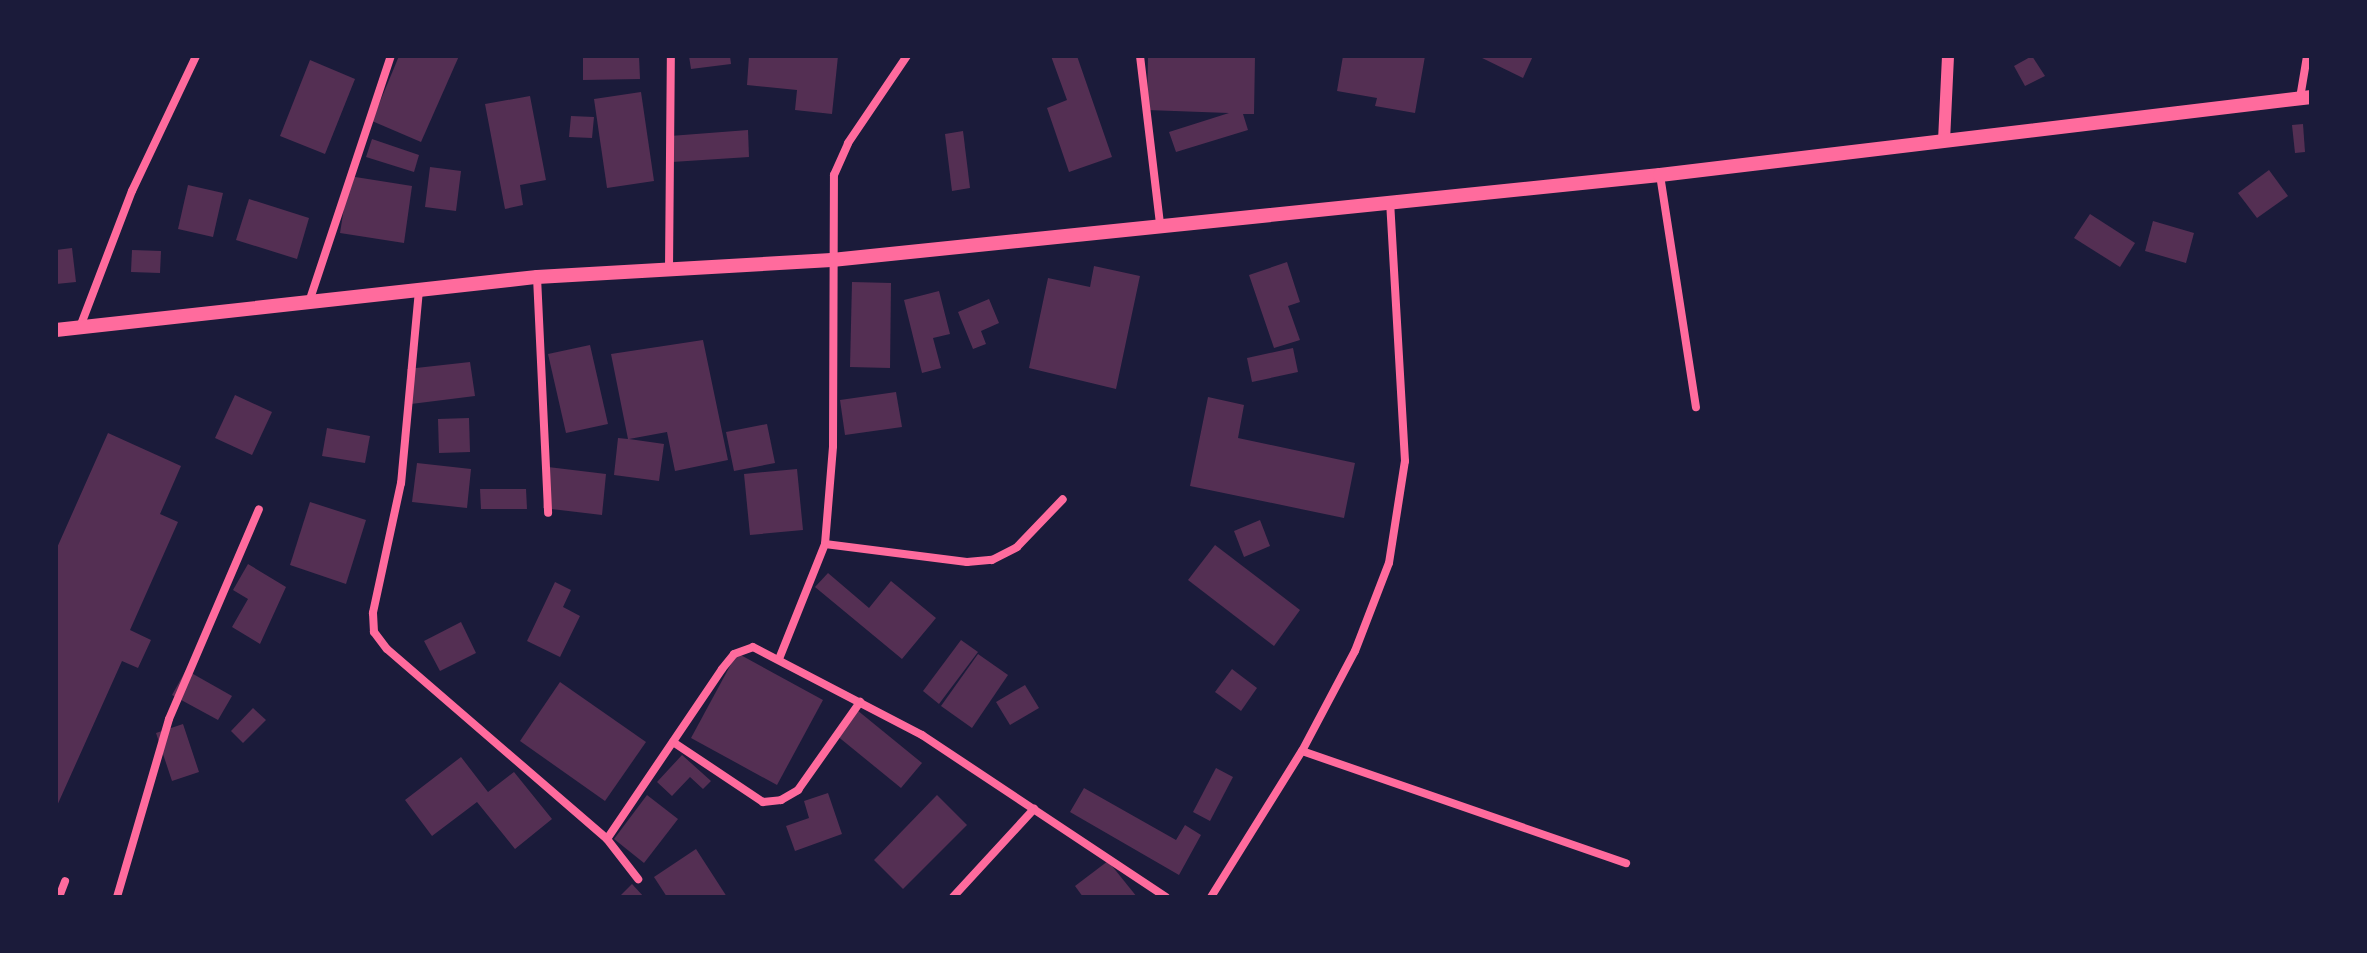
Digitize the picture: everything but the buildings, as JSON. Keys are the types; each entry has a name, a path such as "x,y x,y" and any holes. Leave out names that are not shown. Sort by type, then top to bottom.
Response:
{"main road":[{"path":"56,330 537,277 832,260 1660,175 2305,98"}],"street":[{"path":"80,328 132,191 196,56"},
{"path":"309,302 391,56"},
{"path":"669,269 671,56"},
{"path":"779,659 825,544 833,446 834,175 875,98 907,56"},
{"path":"1140,56 1160,224"},
{"path":"1944,141 1948,56"},
{"path":"2305,98 2307,56"},
{"path":"1660,175 1696,407"},
{"path":"1211,897 1302,751 1355,651 1391,549 1405,461 1390,202"},
{"path":"537,277 548,513"},
{"path":"419,290 401,483 373,613 374,632 387,649 607,839 638,879"},
{"path":"825,544 967,562 992,560 1017,547 1063,499"},
{"path":"117,897 169,719 259,509"},
{"path":"607,839 734,654 753,647 922,735 1166,897"},
{"path":"673,742 763,802 781,800 798,790 860,702"},
{"path":"1302,751 1626,863"},
{"path":"953,897 1034,809"},
{"path":"59,897 65,881"}]}
